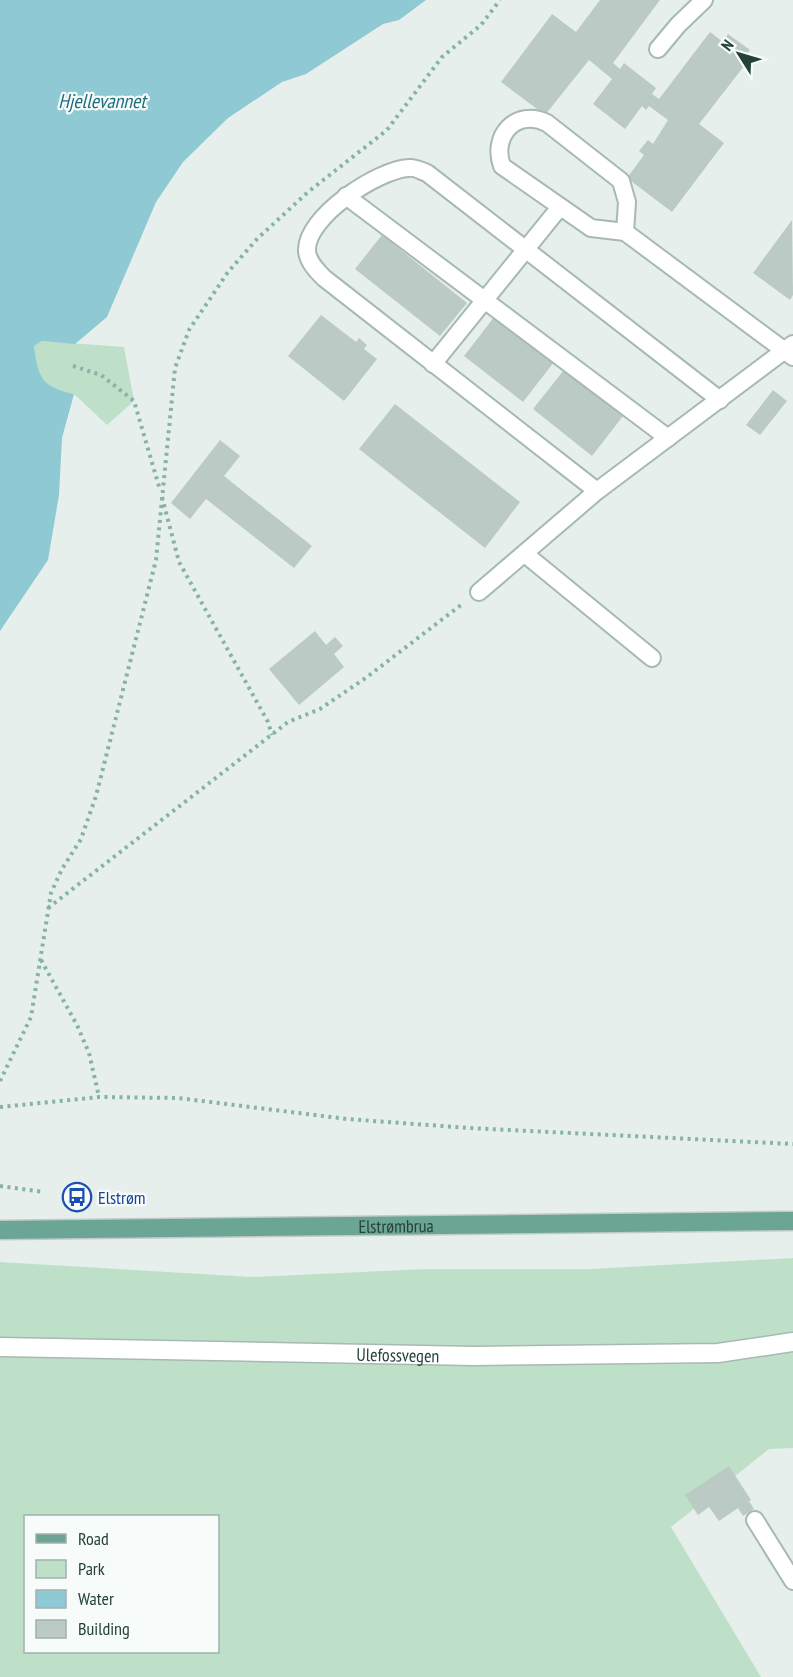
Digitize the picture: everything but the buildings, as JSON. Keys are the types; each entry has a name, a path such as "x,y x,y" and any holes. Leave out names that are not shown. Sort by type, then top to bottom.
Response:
{"main road":[{"name":"Elstrømbrua","path":"0,1230 793,1221"}],"street":[{"name":"Ulefossvegen","path":"0,1347 485,1356 718,1353 793,1342"}],"lane":[{"path":"658,49 678,25 704,0"},
{"path":"479,592 597,491 790,351 625,232 591,228 502,166 497,154 501,138 512,124 523,118 537,118 547,123 621,181 627,202 625,232"},
{"path":"597,491 324,278 312,266 307,251 309,238 331,210 346,196 391,172 411,167 427,173 720,400"},
{"path":"346,196 668,438"},
{"path":"433,364 560,207"},
{"path":"525,554 652,658"},
{"path":"755,1520 793,1581"}],"path":[{"path":"0,1081 32,1017 47,909 62,869 81,839 96,796 144,597 156,560 175,368 189,330 207,301 257,239 308,192 387,130 442,57 481,25 500,0"},
{"path":"73,366 101,375 134,401 179,562 268,722 272,735"},
{"path":"47,909 288,722 320,709 367,677 479,592"},
{"path":"41,960 89,1053 99,1097"},
{"path":"0,1107 99,1097 178,1098 335,1118 469,1128 793,1144"},
{"path":"0,1186 44,1191"}],"green space":[{"path":"42,341 124,347 134,401 107,425 74,394 51,389 37,371 34,346"},
{"path":"793,1258 793,1448 769,1449 671,1527 761,1677 0,1677 0,1262 252,1277 427,1269 591,1269"}],"water":[{"name":"Hjellevannet","path":"0,0 426,0 399,20 383,24 306,74 282,82 228,118 183,162 156,202 107,317 75,344 42,341 34,346 37,366 48,384 74,394 62,438 59,495 48,560 0,631"}],"place":[{"name":"Elstrøm","path":"77,1197"}]}
